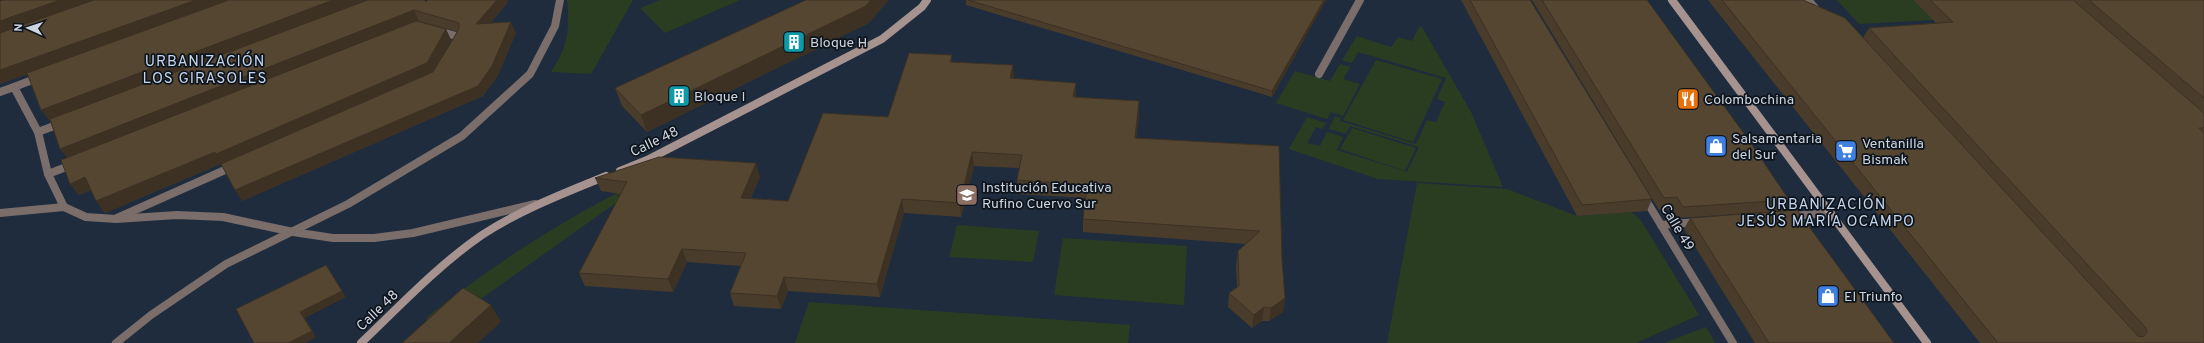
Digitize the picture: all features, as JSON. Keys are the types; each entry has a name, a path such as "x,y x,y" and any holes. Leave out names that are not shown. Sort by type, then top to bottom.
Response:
{"street":[{"path":"116,343 157,310 220,268 348,204 462,136 530,74 555,26 560,0"},
{"name":"Calle 48","path":"361,343 436,272 467,246 502,223 540,203 647,160 882,39 922,7 928,0"},
{"path":"1319,74 1360,0"},
{"path":"1672,0 1928,343"},
{"path":"1800,3 1818,10 1808,0"},
{"path":"428,28 459,37 451,50"},
{"path":"0,92 51,73"},
{"path":"14,87 38,132 48,174 64,207"},
{"path":"38,132 67,121"},
{"path":"48,174 85,159"},
{"path":"116,219 240,164"},
{"name":"Calle 49","path":"1641,191 1733,343"},
{"path":"0,213 64,207 86,217 116,219 177,215 223,217 293,232 333,238 374,238 413,233 540,203"},
{"path":"1785,216 1831,213"},
{"path":"1661,224 1707,221"}],"green space":[{"path":"567,0 633,0 591,74 551,72 561,54 568,29"},
{"path":"660,0 740,0 665,33 640,8"},
{"path":"1837,0 1913,0 1933,20 1859,24"},
{"path":"1419,27 1422,27 1471,112 1503,187 1378,179 1289,149 1307,117 1326,123 1322,129 1316,127 1307,143 1320,146 1327,132 1343,137 1337,150 1407,172 1419,147 1350,126 1346,134 1329,129 1335,116 1341,118 1340,121 1416,144 1427,120 1436,122 1445,102 1437,99 1446,78 1358,52 1352,63 1342,60 1357,36 1391,47 1398,37 1412,41"},
{"path":"1376,60 1442,79 1413,142 1343,120"},
{"path":"1340,64 1350,67 1343,79 1360,84 1343,116 1331,112 1327,119 1276,103 1295,71 1330,81"},
{"path":"1352,128 1416,148 1405,171 1340,149"},
{"path":"1417,183 1507,189 1577,216 1631,212 1640,219 1699,315 1636,343 1387,343"},
{"path":"628,187 627,195 419,343 424,339 427,317 451,298 499,263 549,231"},
{"path":"957,225 1039,231 1033,262 949,257"},
{"path":"1063,238 1187,246 1184,305 1054,295"},
{"path":"809,302 1130,325 1128,343 795,343"},
{"path":"1706,327 1715,343 1664,343"}],"building":[{"path":"60,0 0,21 0,1"},
{"path":"94,0 196,0 0,70 0,33"},
{"path":"229,0 333,0 41,110 27,73"},
{"path":"368,0 424,0 426,2 428,0 497,0 476,24 511,22 492,66 478,86 235,190 221,164 433,72 459,29 459,23 414,10 60,149 50,119"},
{"path":"806,0 871,0 866,6 641,115 615,88"},
{"path":"968,0 1324,0 1272,91"},
{"path":"1470,0 1530,0 1652,199 1582,205"},
{"path":"1542,0 1647,0 1748,139 1789,200 1683,207 1677,197 1664,198"},
{"path":"1722,0 1803,0 1845,18 2138,336 2143,337 2147,333 2146,328 1869,28 1953,22 1930,0 2073,0 2204,113 2204,128 2199,128 2204,133 2204,343 1998,343"},
{"path":"2089,0 2204,0 2204,98"},
{"path":"416,21 446,29 427,63 216,154 215,152 96,201 85,177 70,184 61,160"},
{"path":"909,53 952,55 950,62 1013,65 1010,78 1076,83 1073,97 1139,101 1135,138 1279,146 1282,260 1285,298 1271,308 1264,307 1254,315 1229,293 1239,286 1238,251 1260,231 1083,219 1087,185 1017,180 1022,155 972,152 960,203 902,199 877,284 784,277 777,296 730,293 746,253 682,249 668,279 579,273 627,182 595,178 659,157 756,163 741,198 788,201 823,113 888,117"},
{"path":"1797,210 1894,343 1769,343 1690,218"},
{"path":"326,265 342,291 300,312 312,331 288,343 254,343 236,309"},
{"path":"463,288 491,305 449,343 402,343"}],"place":[{"name":"Bloque H","path":"794,42"},
{"name":"Bloque I","path":"679,96"},
{"name":"Colombochina","path":"1688,99"},
{"name":"Salsamentaria del Sur","path":"1716,146"},
{"name":"Ventanilla Bismak","path":"1846,151"},
{"name":"Institución Educativa Rufino Cuervo Sur","path":"967,195"},
{"name":"El Triunfo","path":"1828,296"}],"district":[{"name":"URBANIZACIÓN LOS GIRASOLES","path":"205,70"},
{"name":"URBANIZACIÓN JESÚS MARÍA OCAMPO","path":"1826,212"}]}
